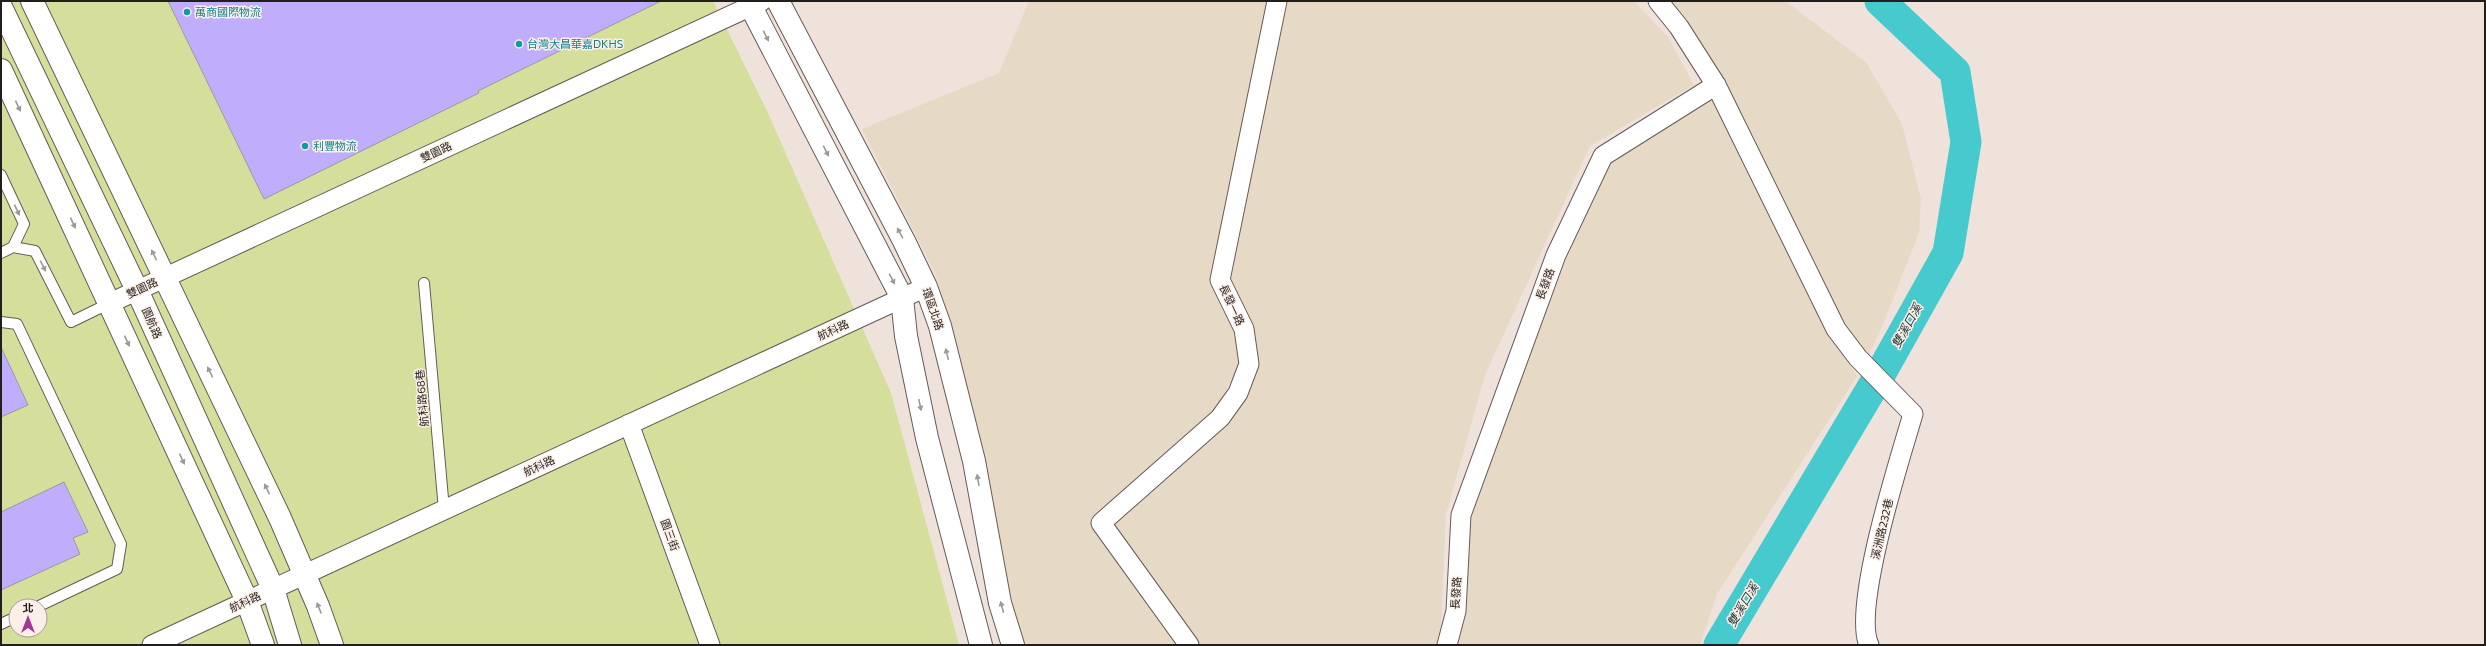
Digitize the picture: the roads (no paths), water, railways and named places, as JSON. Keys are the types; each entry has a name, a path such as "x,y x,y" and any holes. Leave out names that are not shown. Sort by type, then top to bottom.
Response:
{"street":[{"path":"32,1 280,518 303,575 318,606 332,645"},
{"name":"環區北路","path":"778,1 904,241 926,287 940,326 974,461 1000,603 1013,645"},
{"name":"長發一路","path":"1189,645 1101,523 1220,418 1238,393 1249,364 1244,330 1220,280 1277,1"},
{"path":"1658,1 1679,27 1716,85"},
{"path":"754,3 902,298 906,336 927,438 981,645"},
{"name":"雙園路","path":"110,303 754,3"},
{"name":"園航路","path":"1,7 137,290 273,589 290,645"},
{"path":"1,70 247,601 263,645"},
{"name":"溪洲路232巷","path":"1716,85 1836,330 1858,358 1913,414 1882,522 1865,615 1864,635 1869,645"},
{"name":"長發路","path":"1448,645 1456,611 1461,515 1556,255 1603,156 1716,85"},
{"name":"航科路","path":"152,645 926,287"},
{"name":"園三街","path":"629,424 710,645"}],"lane":[{"path":"1,175 24,224 13,247"},
{"path":"1,253 13,247 35,251 71,322 110,303"},
{"name":"航科路68巷","path":"424,283 444,510"},
{"path":"1,322 17,324 121,544 117,569 48,602"}],"waterway":[{"name":"雙溪口溪","path":"1719,645 1882,371 1948,253 1966,142 1955,72 1880,1"}],"place":[{"name":"萬商國際物流","path":"187,12"},
{"name":"台灣大昌華嘉DKHS","path":"519,44"},
{"name":"利豐物流","path":"305,146"}]}
